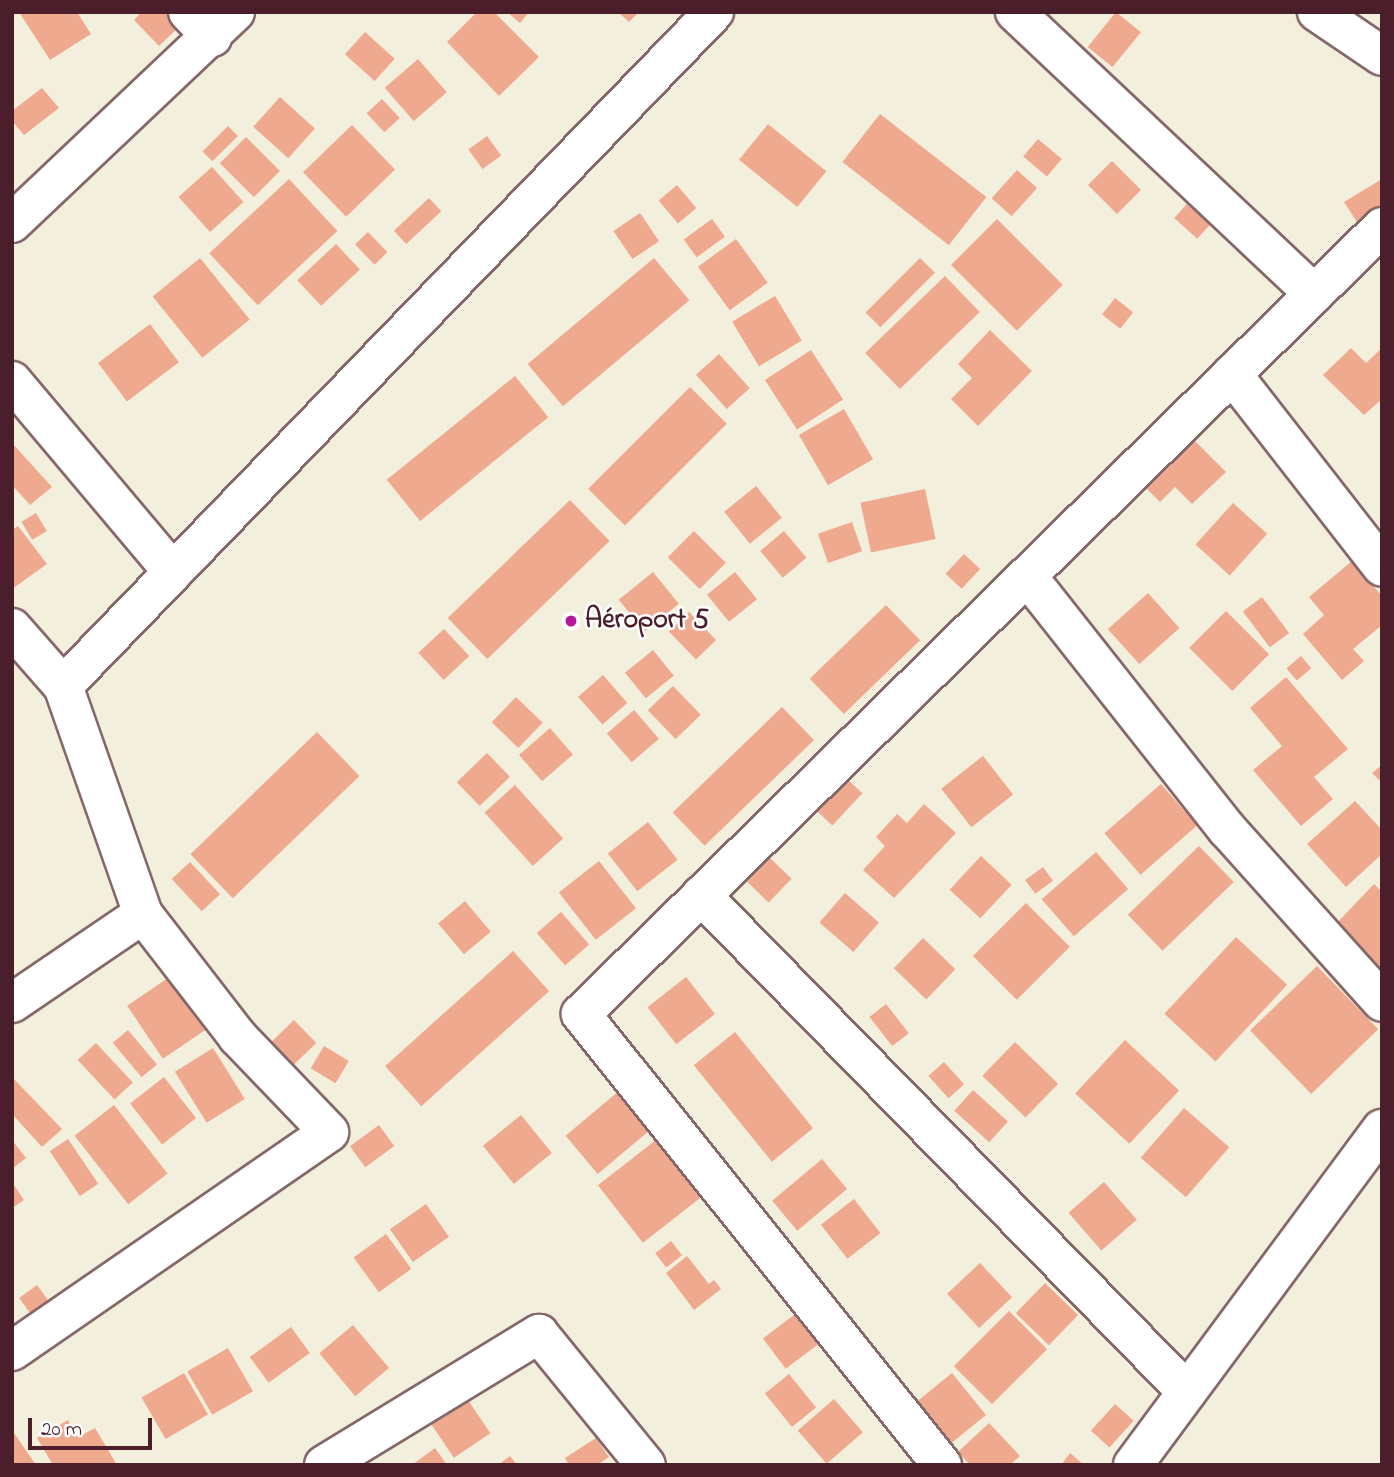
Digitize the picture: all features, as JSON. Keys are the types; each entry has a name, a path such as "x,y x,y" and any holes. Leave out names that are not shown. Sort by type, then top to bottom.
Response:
{"street":[{"path":"63,686 714,12"},
{"path":"1015,12 1314,294"},
{"path":"1317,12 1382,56"},
{"path":"12,223 212,21"},
{"path":"942,1465 581,1014 1382,227"},
{"path":"1232,374 1382,567"},
{"path":"12,381 173,572"},
{"path":"1027,576 1227,829 1382,1002"},
{"path":"12,628 63,686 143,914 237,1037 329,1132 12,1351"},
{"path":"701,895 1186,1391"},
{"path":"12,1003 143,914"},
{"path":"1133,1465 1382,1129"},
{"path":"324,1465 540,1334 646,1465"}],"building":[{"path":"19,12 77,12 91,34 50,60"},
{"path":"141,12 169,12 181,25 159,46 134,20"},
{"path":"477,12 494,12 539,57 499,96 447,42"},
{"path":"507,12 529,12 520,23"},
{"path":"618,12 639,12 629,22"},
{"path":"1116,12 1141,32 1113,67 1088,47"},
{"path":"365,32 395,59 375,81 345,54"},
{"path":"418,59 447,92 414,121 385,88"},
{"path":"42,88 59,108 24,135 12,121 12,111"},
{"path":"280,97 315,128 288,158 253,127"},
{"path":"382,99 400,118 384,132 367,113"},
{"path":"880,114 986,197 949,245 842,162"},
{"path":"768,124 826,171 797,207 739,160"},
{"path":"352,125 395,170 346,217 303,172"},
{"path":"228,126 238,136 212,161 203,151"},
{"path":"487,136 501,155 482,169 468,150"},
{"path":"246,137 280,171 254,197 220,163"},
{"path":"1038,139 1062,159 1047,177 1023,157"},
{"path":"1112,161 1141,190 1117,214 1088,185"},
{"path":"212,167 243,202 210,232 179,197"},
{"path":"1017,170 1037,188 1012,216 992,198"},
{"path":"289,179 337,231 258,305 209,253"},
{"path":"1382,179 1382,207 1357,222 1344,202"},
{"path":"677,185 696,208 678,223 659,200"},
{"path":"1195,195 1218,216 1197,239 1174,218"},
{"path":"429,198 441,211 406,244 394,231"},
{"path":"640,213 659,241 632,259 613,231"},
{"path":"712,219 725,237 697,257 684,240"},
{"path":"997,219 1063,285 1017,331 951,265"},
{"path":"368,232 387,252 375,265 355,245"},
{"path":"736,239 768,283 730,310 698,267"},
{"path":"336,244 360,270 321,306 297,280"},
{"path":"200,258 250,319 202,358 153,296"},
{"path":"654,258 689,300 563,406 528,364"},
{"path":"920,258 935,273 880,327 866,312"},
{"path":"945,276 980,312 900,389 865,353"},
{"path":"775,296 802,341 759,366 732,322"},
{"path":"1115,298 1133,312 1120,329 1102,315"},
{"path":"150,324 179,362 127,401 98,363"},
{"path":"990,330 1032,371 978,426 951,399 972,378 958,364"},
{"path":"1351,348 1366,363 1382,348 1382,399 1364,415 1323,375"},
{"path":"811,350 843,399 797,429 765,380"},
{"path":"719,354 750,388 727,409 696,375"},
{"path":"515,376 548,417 420,521 387,480"},
{"path":"690,387 727,424 625,526 588,489"},
{"path":"844,409 873,459 828,485 799,435"},
{"path":"1190,436 1226,472 1192,504 1175,487 1160,502 1141,483"},
{"path":"12,443 52,487 30,505 12,485"},
{"path":"756,486 782,518 750,544 724,512"},
{"path":"925,489 936,539 871,553 860,503"},
{"path":"570,500 610,541 487,659 448,618"},
{"path":"1233,503 1267,534 1230,575 1196,545"},
{"path":"36,513 47,531 32,540 21,522"},
{"path":"852,522 862,551 828,563 818,534"},
{"path":"18,526 47,564 12,589 12,530"},
{"path":"694,531 726,563 700,589 668,557"},
{"path":"784,531 806,558 783,578 760,551"},
{"path":"964,554 980,569 962,589 946,574"},
{"path":"1352,561 1382,596 1382,625 1353,649 1364,661 1342,680 1303,634 1324,615 1309,597"},
{"path":"653,572 679,604 645,632 619,600"},
{"path":"735,572 757,599 729,622 707,595"},
{"path":"1148,593 1179,628 1139,664 1108,629"},
{"path":"1262,597 1289,633 1270,647 1243,611"},
{"path":"886,605 920,640 844,714 810,679"},
{"path":"1226,611 1269,654 1232,691 1189,648"},
{"path":"689,612 716,640 696,660 669,631"},
{"path":"444,629 469,656 444,680 418,653"},
{"path":"653,650 674,676 646,698 625,673"},
{"path":"1301,656 1311,668 1297,680 1286,668"},
{"path":"603,675 627,703 602,725 578,697"},
{"path":"1286,677 1348,749 1314,777 1333,799 1301,826 1253,770 1282,746 1250,708"},
{"path":"673,686 701,715 676,739 648,710"},
{"path":"516,697 543,723 518,748 492,722"},
{"path":"782,707 814,740 705,846 673,813"},
{"path":"634,710 659,739 632,762 607,734"},
{"path":"550,728 573,754 542,781 519,755"},
{"path":"317,732 359,776 233,898 190,854"},
{"path":"487,753 510,777 480,806 457,782"},
{"path":"983,756 1013,795 971,827 941,789"},
{"path":"1382,765 1382,783 1372,773"},
{"path":"847,779 862,793 832,826 817,811"},
{"path":"1161,784 1197,826 1140,875 1104,833"},
{"path":"515,785 563,839 533,866 485,812"},
{"path":"1355,801 1382,830 1382,854 1346,887 1307,844"},
{"path":"924,804 956,833 894,898 863,870 885,846 876,837 897,814 907,823"},
{"path":"648,822 678,860 637,891 608,853"},
{"path":"1199,846 1234,882 1163,951 1128,915"},
{"path":"1096,852 1128,889 1074,936 1042,899"},
{"path":"981,856 1012,885 980,918 950,890"},
{"path":"770,858 792,879 769,903 747,882"},
{"path":"599,861 636,908 596,940 559,892"},
{"path":"190,862 220,894 202,911 172,879"},
{"path":"1043,867 1053,881 1035,894 1025,880"},
{"path":"1374,884 1382,892 1382,981 1333,927"},
{"path":"845,893 879,923 853,952 819,922"},
{"path":"465,901 491,932 464,954 438,923"},
{"path":"1026,903 1070,947 1017,1000 973,956"},
{"path":"561,912 589,944 565,965 537,933"},
{"path":"1236,937 1287,985 1216,1062 1164,1014"},
{"path":"923,938 955,969 926,999 894,968"},
{"path":"513,951 549,991 421,1106 385,1066"},
{"path":"1317,966 1378,1029 1311,1094 1250,1031"},
{"path":"171,976 207,1029 163,1059 127,1006"},
{"path":"686,977 715,1014 676,1044 647,1007"},
{"path":"886,1004 909,1033 892,1046 869,1017"},
{"path":"294,1020 316,1043 292,1066 270,1043"},
{"path":"128,1030 157,1064 142,1077 113,1043"},
{"path":"735,1032 813,1128 772,1162 694,1065"},
{"path":"1125,1040 1179,1090 1129,1144 1075,1093"},
{"path":"1015,1042 1058,1084 1026,1117 982,1076"},
{"path":"96,1043 133,1082 115,1100 78,1060"},
{"path":"324,1046 349,1061 335,1083 311,1068"},
{"path":"213,1048 245,1099 207,1123 175,1072"},
{"path":"944,1062 964,1084 948,1098 928,1076"},
{"path":"12,1077 62,1129 42,1147 12,1114"},
{"path":"164,1077 196,1118 162,1144 130,1103"},
{"path":"620,1090 652,1128 598,1174 566,1136"},
{"path":"973,1090 1008,1121 989,1142 954,1111"},
{"path":"114,1105 168,1174 128,1204 75,1136"},
{"path":"1184,1108 1229,1147 1186,1197 1141,1158"},
{"path":"521,1115 552,1153 514,1184 483,1146"},
{"path":"379,1125 394,1146 365,1167 350,1146"},
{"path":"661,1136 706,1194 643,1243 598,1185"},
{"path":"68,1139 98,1184 80,1196 50,1151"},
{"path":"12,1140 26,1158 12,1169"},
{"path":"822,1159 847,1189 797,1231 772,1201"},
{"path":"12,1182 24,1200 12,1208"},
{"path":"1104,1182 1137,1220 1101,1251 1069,1213"},
{"path":"854,1199 880,1233 847,1259 821,1225"},
{"path":"426,1204 449,1237 413,1262 390,1229"},
{"path":"386,1234 411,1269 379,1292 354,1258"},
{"path":"671,1241 682,1255 666,1267 655,1253"},
{"path":"687,1256 709,1284 714,1280 721,1289 694,1310 666,1273"},
{"path":"980,1263 1012,1297 979,1328 947,1294"},
{"path":"1045,1283 1078,1315 1049,1345 1016,1313"},
{"path":"37,1285 50,1303 32,1316 19,1298"},
{"path":"1009,1311 1047,1349 992,1404 954,1366"},
{"path":"798,1312 821,1342 786,1369 763,1338"},
{"path":"353,1325 389,1368 355,1396 319,1353"},
{"path":"291,1327 310,1353 269,1383 250,1357"},
{"path":"228,1348 253,1391 212,1415 187,1372"},
{"path":"184,1373 208,1415 166,1439 142,1398"},
{"path":"952,1373 986,1415 949,1445 915,1403"},
{"path":"789,1374 816,1407 792,1427 765,1394"},
{"path":"834,1399 863,1432 827,1464 798,1430"},
{"path":"468,1400 490,1433 454,1458 432,1425"},
{"path":"1115,1404 1134,1421 1109,1447 1091,1431"},
{"path":"68,1420 78,1437 95,1428 117,1465 53,1465 37,1438"},
{"path":"989,1423 1020,1456 1010,1465 970,1465 958,1452"},
{"path":"12,1430 36,1465 12,1465"},
{"path":"596,1438 609,1457 597,1465 569,1465 565,1458"},
{"path":"435,1448 447,1465 412,1465"},
{"path":"1070,1453 1084,1465 1061,1465"},
{"path":"510,1456 517,1465 498,1465"}],"place":[{"name":"Aéroport 5","path":"571,621"}]}
